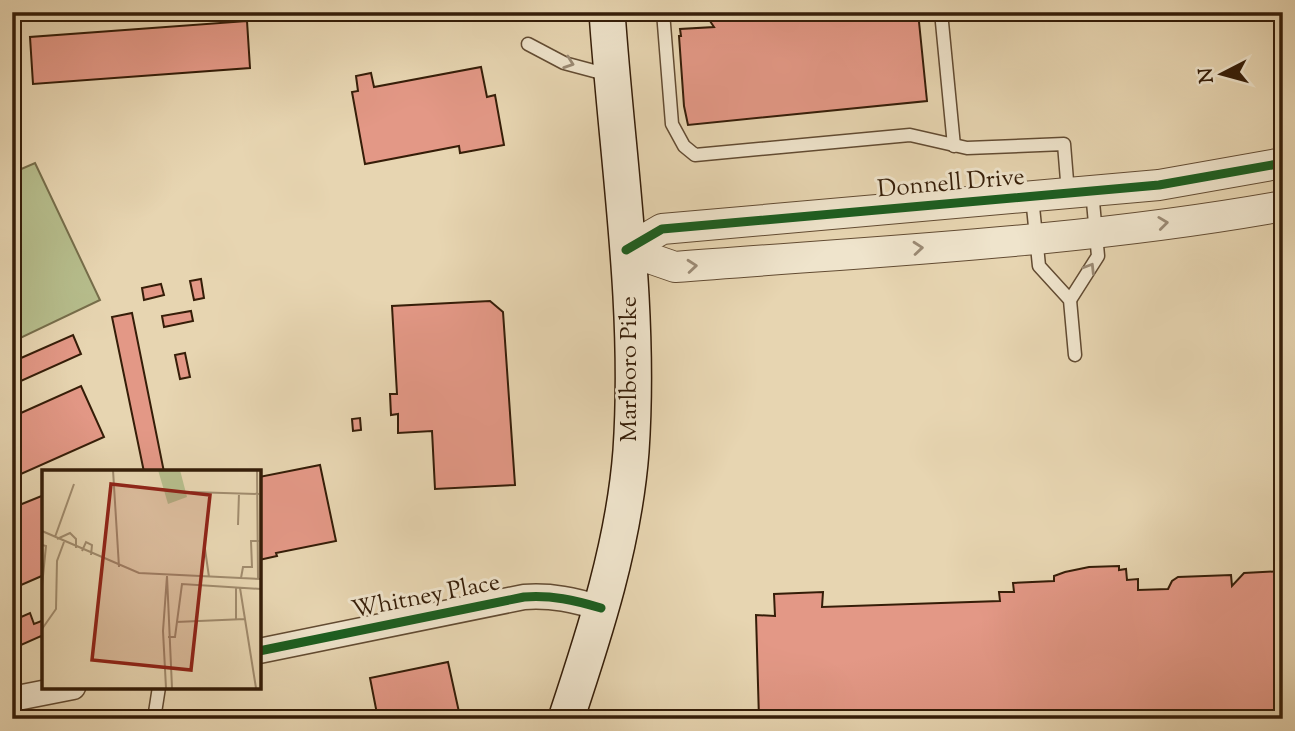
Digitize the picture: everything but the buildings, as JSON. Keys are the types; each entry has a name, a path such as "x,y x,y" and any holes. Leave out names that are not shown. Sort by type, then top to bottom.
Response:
{"main road":[{"name":"Marlboro Pike","path":"566,719 601,608 622,514 630,454 633,327 607,12"}],"street":[{"name":"Donnell Drive","path":"626,250 662,229 1159,185 1283,163"},
{"path":"626,250 675,267 1036,239 1233,215 1283,206"},
{"name":"Whitney Place","path":"261,651 524,597 547,595 568,598 601,608"},
{"path":"12,699 63,689"}],"lane":[{"path":"663,12 672,124 684,146 695,155 910,135 954,146 993,148 1064,144 1096,232 1098,256 1070,300 1075,355"},
{"path":"941,12 954,146"},
{"path":"528,44 564,63 612,76"},
{"path":"1031,196 1039,267 1070,300"},
{"path":"154,719 159,689"}],"green space":[{"path":"35,163 100,300 12,342 12,173"}],"cycle path":[{"path":"626,250 662,229 1159,185 1283,163"},
{"path":"261,651 524,597 563,599 601,608"}]}
